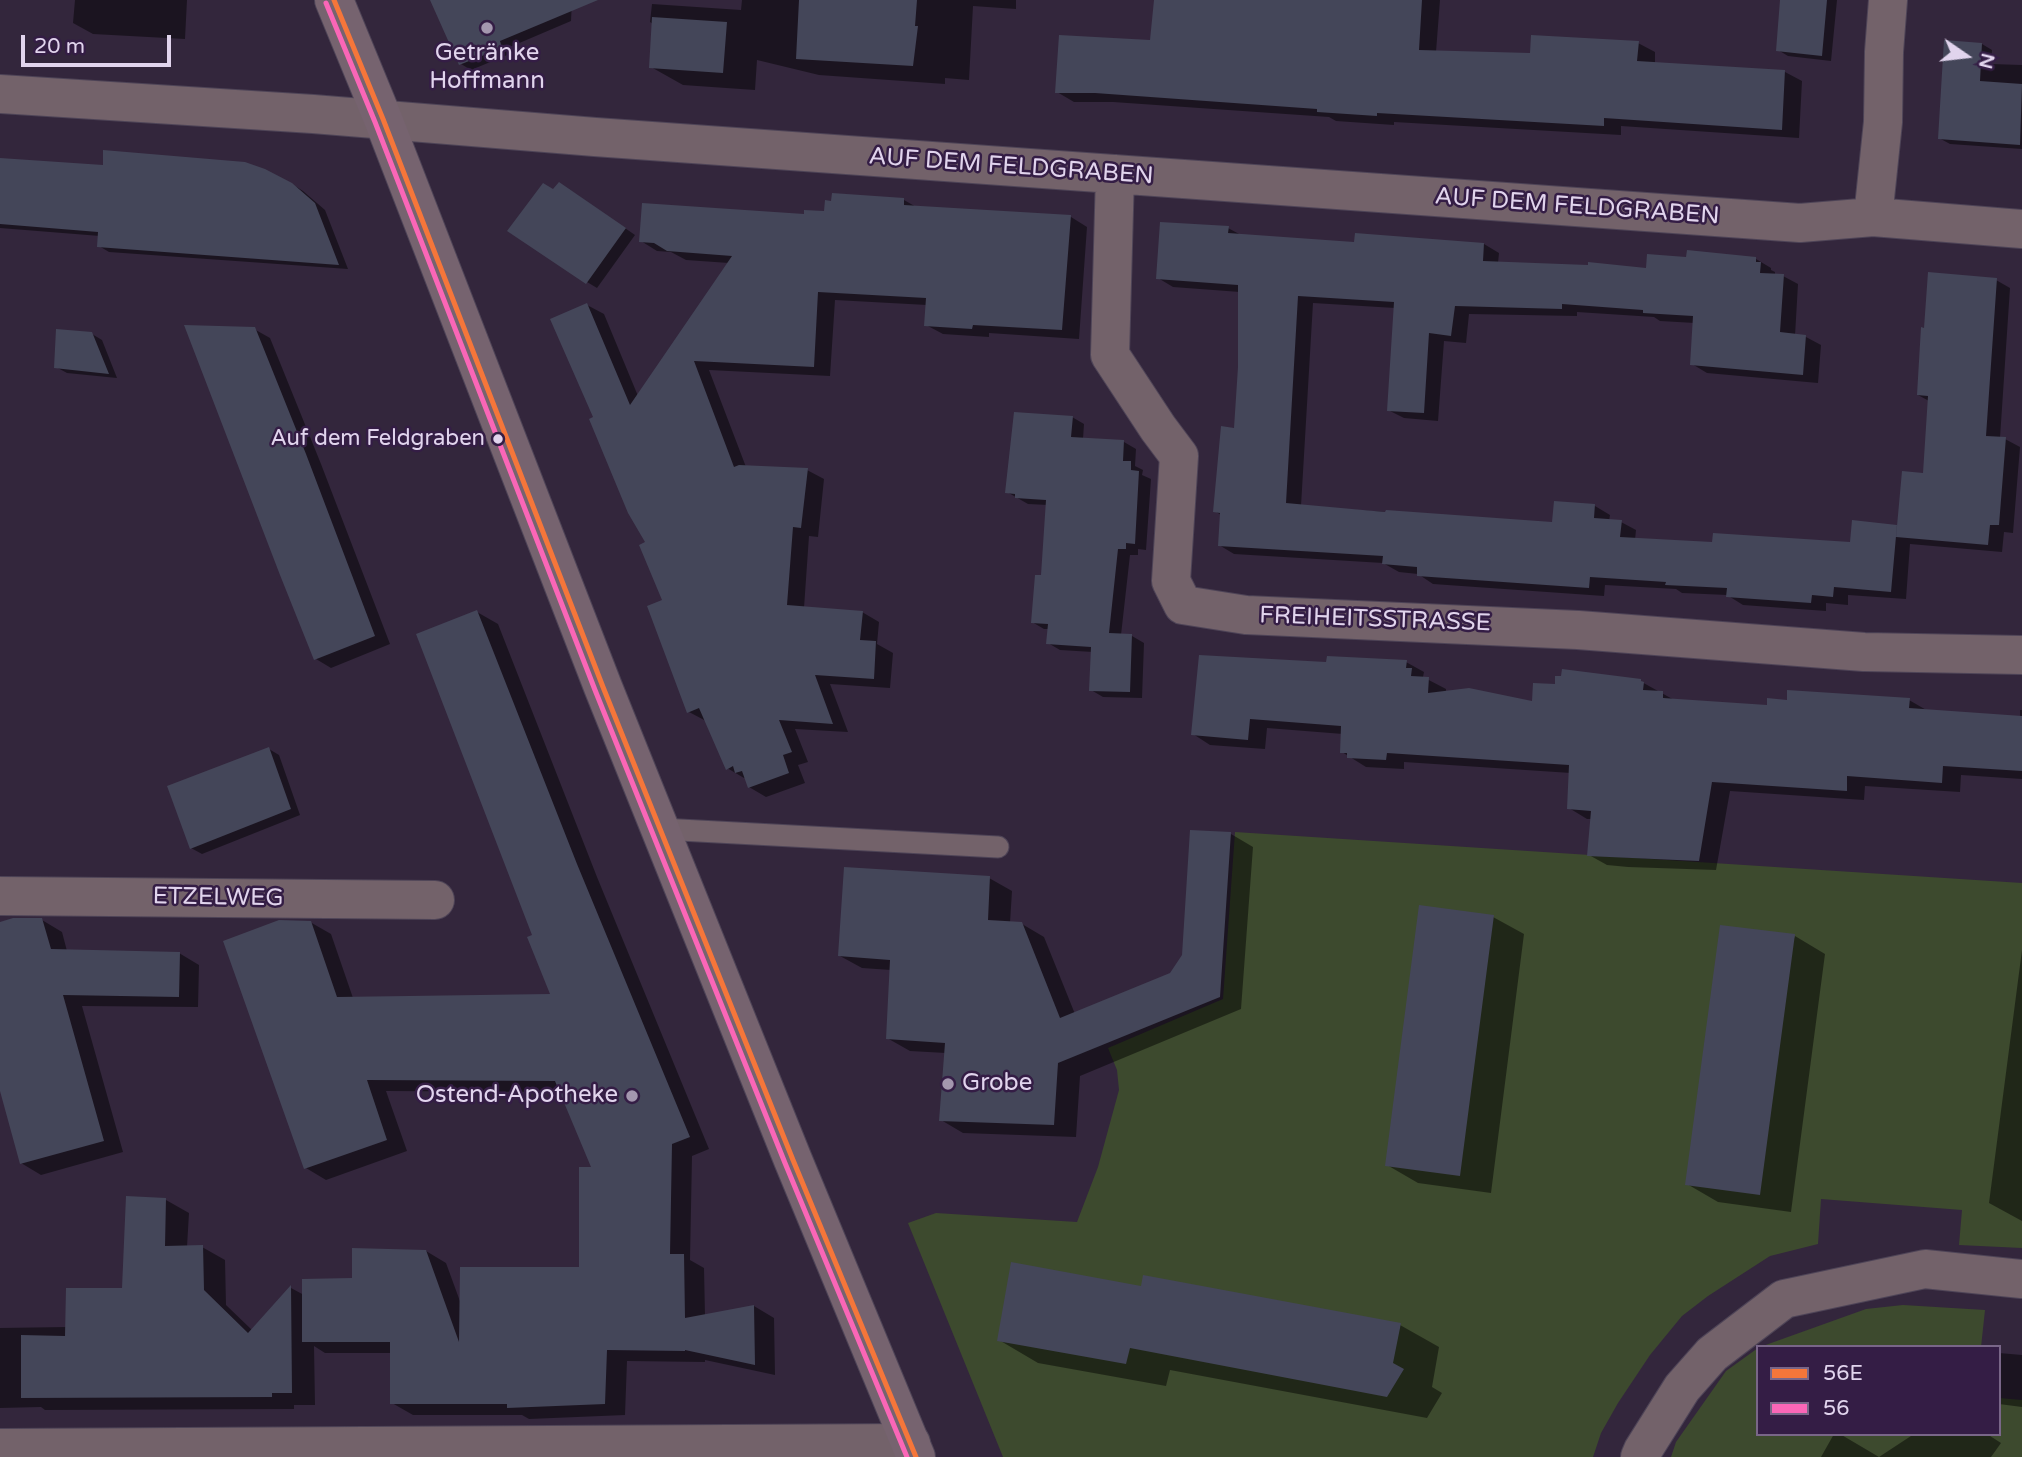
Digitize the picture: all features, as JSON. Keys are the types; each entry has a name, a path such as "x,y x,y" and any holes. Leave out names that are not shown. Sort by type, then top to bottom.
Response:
{"main road":[{"path":"334,0 383,119 519,474 793,1160 914,1450"}],"street":[{"path":"1873,217 1883,122 1888,0"},
{"name":"AUF DEM FELDGRABEN","path":"0,94 383,119 595,137 1800,223 1873,217 2022,229"},
{"name":"FREIHEITSSTRASSE","path":"1115,174 1110,355 1158,429 1179,456 1171,581 1183,605 1246,615 1578,630 1864,652 2022,656"},
{"name":"ETZELWEG","path":"0,896 435,901"},
{"path":"1640,1457 1682,1388 1712,1354 1784,1298 1925,1269 2022,1279"},
{"path":"0,1448 914,1450"}],"lane":[{"path":"661,829 998,847"}],"green space":[{"path":"1235,832 2022,883 2022,1248 1959,1245 1962,1210 1821,1199 1818,1244 1770,1256 1682,1316 1650,1355 1618,1403 1601,1433 1593,1457 1003,1457 908,1223 936,1213 1077,1222 1098,1167 1119,1090 1117,1070 1108,1048 1223,999"},
{"path":"1903,1305 1985,1310 1981,1345 1766,1345 1866,1309"},
{"path":"1756,1349 1756,1436 2001,1436 2001,1398 2022,1400 2022,1457 1671,1457 1676,1442 1726,1371"}],"building":[{"name":"Getränke Hoffmann","path":"430,0 598,0 500,41 502,48 459,65"},
{"path":"799,0 917,0 915,26 918,26 913,66 796,59"},
{"path":"1154,0 1422,0 1419,50 1530,53 1531,35 1639,41 1637,61 1785,70 1782,130 1604,118 1604,126 1377,113 1377,116 1095,93 1055,93 1059,35 1150,40"},
{"path":"1780,0 1827,0 1822,56 1776,51"},
{"path":"652,17 727,22 723,73 649,68"},
{"path":"1944,40 1982,43 1980,81 2022,84 2020,145 1938,139"},
{"path":"103,150 245,162 265,169 292,183 315,203 339,265 97,247 98,232 0,224 0,158 103,165"},
{"path":"559,182 626,228 586,284 507,231 543,183 553,189"},
{"path":"832,193 904,198 904,205 1071,215 1062,330 973,325 972,329 924,326 926,298 818,292 814,367 694,361 734,467 808,468 801,528 793,527 787,605 863,611 860,640 876,641 874,679 815,675 833,724 779,720 792,752 783,755 789,773 748,788 742,771 735,773 733,766 726,770 699,708 687,713 647,606 662,600 639,545 645,542 628,513 589,419 593,417 550,319 587,303 630,405 732,256 667,251 654,243 639,242 642,203 804,214 804,210 824,211 825,200 831,201"},
{"path":"1160,222 1229,226 1228,233 1354,242 1355,233 1484,243 1483,261 1588,265 1588,262 1646,268 1647,254 1686,257 1687,250 1756,257 1756,262 1761,262 1760,273 1784,274 1780,332 1806,335 1803,375 1690,365 1693,316 1562,304 1562,309 1455,306 1451,336 1429,333 1424,413 1387,411 1394,302 1298,296 1286,503 1552,522 1554,501 1595,504 1594,518 1622,520 1620,537 1712,542 1713,533 1850,542 1852,520 1897,525 1891,592 1834,587 1833,597 1812,595 1811,603 1726,597 1727,588 1665,585 1666,582 1590,577 1589,588 1417,576 1417,567 1382,564 1383,556 1218,546 1220,513 1213,512 1221,426 1234,428 1238,367 1238,285 1156,279"},
{"path":"1928,272 1997,278 1986,436 2006,437 1999,525 1990,525 1988,545 1896,537 1902,471 1923,473 1928,396 1917,395"},
{"path":"184,325 255,327 375,636 314,660"},
{"path":"56,329 92,332 109,374 54,368"},
{"path":"1014,412 1073,416 1071,437 1124,440 1123,461 1131,461 1131,470 1139,471 1135,544 1126,543 1126,549 1118,549 1109,633 1132,634 1130,692 1089,691 1091,647 1046,644 1048,624 1031,623 1035,575 1041,575 1046,500 1015,498 1015,494 1005,493"},
{"path":"477,610 577,864 690,1137 672,1144 670,1254 684,1254 685,1318 754,1305 755,1365 685,1350 607,1350 605,1404 507,1408 507,1404 390,1404 390,1342 302,1342 302,1279 352,1278 352,1248 426,1250 459,1342 460,1267 579,1267 579,1167 591,1167 555,1081 367,1080 387,1140 304,1169 223,941 279,920 311,921 337,997 550,994 527,937 532,935 416,634"},
{"path":"1199,655 1326,662 1327,656 1407,660 1406,668 1412,668 1411,676 1429,677 1428,693 1469,688 1532,701 1533,683 1555,684 1555,676 1561,676 1562,669 1641,679 1644,682 1643,690 1663,691 1663,698 1767,705 1767,698 1787,700 1787,690 1910,698 1909,708 2022,716 2022,771 1943,766 1942,783 1847,776 1847,791 1712,782 1699,861 1587,856 1591,811 1567,809 1569,765 1387,753 1386,760 1347,758 1347,753 1340,753 1341,726 1250,719 1248,740 1191,735"},
{"path":"269,747 291,809 190,849 167,786"},
{"path":"1190,830 1231,832 1220,997 1058,1063 1054,1125 939,1121 945,1043 886,1039 890,960 838,956 844,867 990,876 988,920 1022,922 1060,1018 1170,973 1182,955"},
{"path":"1419,905 1494,915 1460,1176 1385,1166"},
{"path":"13,918 42,918 51,949 180,952 179,997 63,995 104,1141 20,1164 0,1091 0,922"},
{"path":"1720,925 1795,934 1760,1195 1685,1185"},
{"path":"126,1196 166,1198 165,1246 203,1245 204,1290 248,1333 291,1285 292,1393 272,1393 272,1397 21,1398 21,1335 65,1336 66,1288 122,1288"},
{"path":"1011,1262 1141,1286 1143,1275 1401,1323 1393,1363 1404,1369 1387,1397 1130,1348 1126,1364 997,1341"}],"transit line":[{"name":"56E","path":"334,0 383,119 603,687 793,1160 916,1457"},
{"name":"56","path":"326,3 375,122 595,690 785,1163 907,1457"}],"place":[{"name":"Getränke Hoffmann","path":"487,28"},
{"name":"Auf dem Feldgraben","path":"498,439"},
{"name":"Grobe","path":"948,1084"},
{"name":"Ostend-Apotheke","path":"632,1096"}]}
